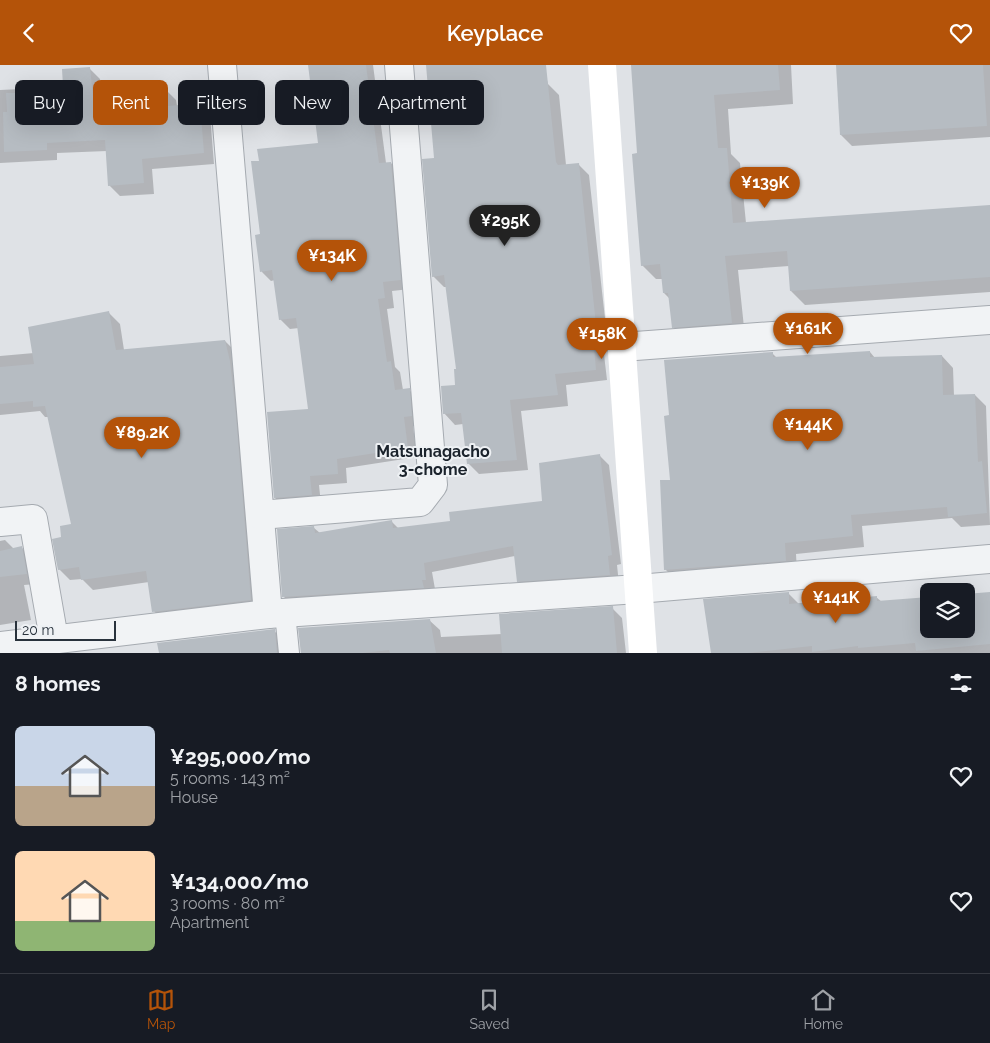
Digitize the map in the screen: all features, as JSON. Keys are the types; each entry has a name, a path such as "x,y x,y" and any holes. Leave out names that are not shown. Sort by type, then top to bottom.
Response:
{"street":[{"path":"222,65 260,515 277,613"},
{"path":"260,515 420,501 433,485 399,65"},
{"path":"602,65 643,653"},
{"path":"622,347 990,320"},
{"path":"0,522 33,519 54,639"},
{"path":"0,646 277,613 638,589 990,559"}],"lane":[{"path":"277,613 290,653"}],"building":[{"path":"308,65 366,65 368,80 359,80 359,125 374,125 379,163 391,162 401,280 383,282 385,298 378,299 387,362 391,361 395,390 410,388 412,416 404,417 408,448 337,459 338,474 310,476 312,495 274,498 267,412 308,409 296,318 279,320 272,270 260,272 255,235 260,234 251,161 259,161 257,149 318,143 316,125 349,125 349,80 310,80"},
{"path":"426,65 546,65 556,162 558,165 579,163 597,334 593,335 596,370 555,374 558,395 510,400 517,460 467,464 461,413 443,414 441,386 455,385 454,369 456,369 444,275 432,277 422,159 434,158 431,125 484,125 484,80 427,80"},
{"path":"631,65 778,65 780,90 714,95 718,148 727,148 733,223 990,205 990,277 790,291 787,251 725,256 732,323 672,328 668,293 663,293 660,264 641,266 632,154 637,153"},
{"path":"836,65 983,65 987,126 840,135"},
{"path":"90,67 93,125 168,125 168,106 178,105 178,125 202,125 204,153 142,159 144,183 108,186 105,140 47,143 47,150 4,152 3,112 7,112 6,93 15,93 15,125 83,125 83,80 63,80 62,69"},
{"path":"109,311 116,350 225,340 230,361 236,415 251,600 152,612 146,571 81,580 79,567 58,570 52,539 61,537 60,526 71,524 45,406 33,407 33,401 0,404 0,367 34,364 28,327"},
{"path":"870,351 870,357 942,355 943,395 975,394 978,462 982,461 987,513 948,517 947,507 851,515 853,536 785,543 786,561 664,570 660,480 670,480 664,416 669,415 664,360 773,352 773,357"},
{"path":"600,454 612,555 608,556 610,575 517,582 513,546 424,563 426,580 422,580 424,588 282,597 277,529 314,526 315,533 392,520 393,528 450,521 449,512 542,501 539,463"},
{"path":"22,546 27,574 0,577 0,551"},
{"path":"789,592 789,604 877,596 877,601 920,598 920,638 975,638 975,593 990,592 990,644 916,651 915,643 858,648 858,646 812,652 812,646 748,653 711,653 703,599"},
{"path":"613,606 617,653 502,653 499,614"},
{"path":"430,619 436,653 390,653 389,650 363,653 301,653 298,628"},
{"path":"275,629 277,653 159,653 157,643"}],"district":[{"name":"Matsunagacho 3-chome","path":"433,460"}]}
